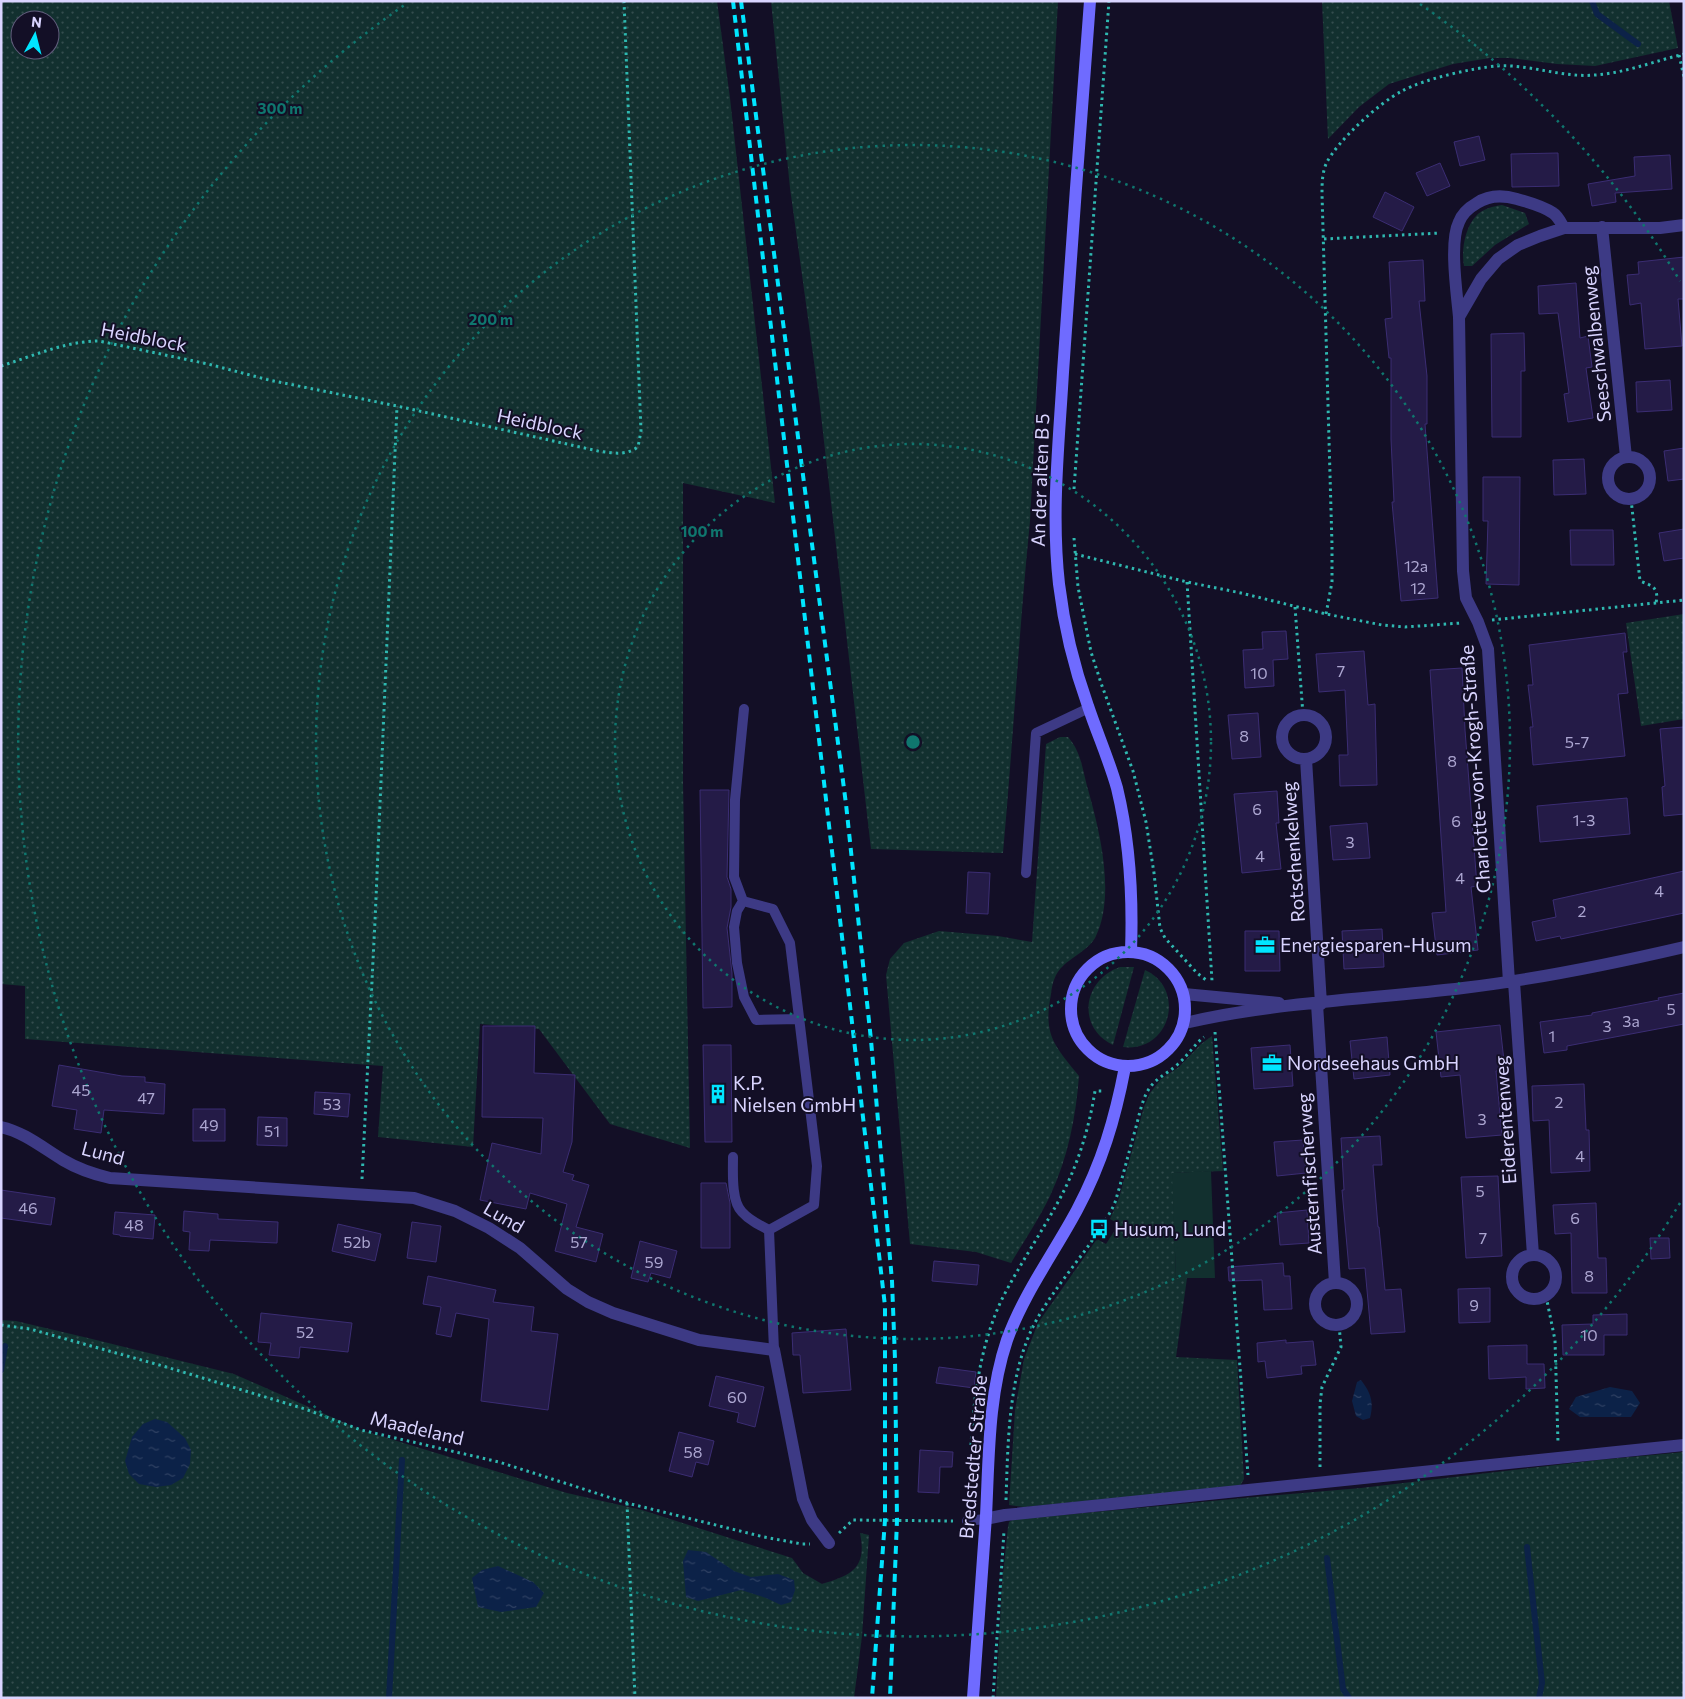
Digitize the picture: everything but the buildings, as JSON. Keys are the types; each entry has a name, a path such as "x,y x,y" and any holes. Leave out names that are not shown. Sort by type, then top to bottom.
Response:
{"main road":[{"name":"An der alten B 5","path":"1090,1 1065,337 1054,522 1059,585 1065,624 1089,708 1116,786 1124,821 1131,880 1132,951"},
{"path":"1132,951 1148,954 1164,964 1177,977 1184,994 1186,1008 1184,1023 1176,1041 1163,1055 1145,1065 1125,1067 1106,1062 1089,1051 1077,1036 1071,1016 1072,996 1079,978 1092,963 1110,954 1132,951"},
{"name":"Bredstedter Straße","path":"973,1698 992,1407 996,1383 1007,1340 1023,1301 1076,1211 1109,1138 1125,1067"}],"street":[{"name":"Charlotte-von-Krogh-Straße","path":"1511,982 1488,649 1478,622 1466,598 1463,571 1458,317 1455,259 1456,232 1459,222 1466,212 1484,198 1495,196 1507,196 1525,201 1554,213 1564,228"},
{"path":"1458,317 1481,279 1498,259 1518,245 1540,236 1564,228 1660,228 1684,225"},
{"name":"Seeschwalbenweg","path":"1602,227 1626,457"},
{"path":"1626,457 1633,457 1645,464 1649,470 1650,477 1646,491 1642,496 1631,500 1615,495 1608,483 1607,476 1613,463 1626,457"},
{"name":"Rotschenkelweg","path":"1303,715 1315,717 1326,734 1323,748 1306,759 1292,755 1286,750 1282,735 1288,722 1294,717 1303,715"},
{"name":"Rotschenkelweg","path":"1306,759 1319,1004"},
{"path":"1184,1023 1214,1016 1511,982 1577,971 1684,947"},
{"name":"Eiderentenweg","path":"1511,982 1533,1255"},
{"path":"1184,994 1302,1005"},
{"name":"Austernfischerweg","path":"1319,1004 1334,1283"},
{"name":"Lund","path":"1,1127 16,1131 79,1169 110,1178 414,1198 455,1211 497,1233 520,1248 567,1289 588,1302 612,1313 699,1340 774,1350"},
{"path":"1533,1255 1542,1256 1549,1260 1556,1271 1555,1285 1546,1296 1532,1299 1524,1297 1514,1286 1513,1271 1516,1264 1522,1258 1533,1255"},
{"path":"1334,1283 1346,1285 1352,1290 1358,1302 1350,1321 1340,1325 1330,1325 1323,1322 1315,1310 1316,1295 1320,1289 1334,1283"},
{"path":"774,1350 803,1500 812,1520 829,1544"},
{"path":"985,1519 1005,1515 1684,1445"}],"lane":[{"path":"743,901 734,877 735,800 744,708"},
{"path":"1026,873 1036,733 1089,708"},
{"path":"743,901 772,909 790,943 817,1166 814,1205 769,1230"},
{"path":"743,901 737,911 734,926 737,963 744,997 756,1020 799,1019"},
{"path":"733,1157 734,1192 740,1211 752,1221 769,1230"},
{"path":"769,1230 774,1350"},
{"path":"967,1521 985,1519"}],"path":[{"name":"Heidblock","path":"1,366 67,345 85,341 99,341 208,364 269,380 609,453 630,452 638,447 641,431 624,1"},
{"path":"1074,494 1108,1"},
{"path":"1326,614 1332,582 1332,545 1322,178 1326,164 1334,151 1370,113 1388,99 1403,90 1426,82 1497,66 1556,74 1595,75 1632,69 1684,54"},
{"path":"1679,55 1684,77"},
{"path":"1324,239 1456,232"},
{"path":"361,1195 397,406"},
{"path":"1631,500 1640,581 1656,591 1656,603"},
{"path":"1074,530 1082,609 1091,652 1133,771 1146,822 1160,928 1165,938 1196,973 1213,985 1187,582"},
{"path":"1075,554 1326,614 1382,625 1405,627 1478,622 1684,600"},
{"path":"1295,606 1303,715"},
{"path":"993,1698 1011,1410 1019,1368 1027,1342 1036,1320 1047,1302 1082,1255 1113,1206 1140,1108 1150,1086 1159,1077 1178,1064 1198,1042 1215,1030 1249,1490"},
{"path":"1546,1296 1555,1340 1559,1458"},
{"name":"Maadeland","path":"1,1325 30,1329 163,1366 306,1409 361,1430 499,1462 627,1503 764,1537 802,1544 829,1544"},
{"path":"1320,1483 1319,1419 1322,1387 1341,1347 1340,1325"},
{"path":"627,1503 635,1698"},
{"path":"829,1544 853,1520 967,1521"}],"green space":[{"path":"1,1 717,1 730,98 775,503 683,483 683,783 690,1148 610,1124 539,1029 480,1024 473,1147 378,1137 383,1066 25,1039 25,986 1,984"},
{"path":"771,1 1058,1 1030,521 1003,853 871,849 819,398 790,188"},
{"path":"1322,1 1669,1 1678,48 1595,66 1557,64 1510,58 1490,58 1453,64 1389,84 1359,107 1328,139"},
{"path":"1502,205 1525,213 1529,224 1495,245 1472,266 1464,266 1465,240 1472,221 1485,210"},
{"path":"1684,614 1684,719 1641,726 1626,623"},
{"path":"1060,737 1068,737 1076,748 1080,760 1096,821 1104,861 1105,881 1105,901 1102,919 1094,940 1060,969 1052,986 1048,1020 1050,1030 1057,1047 1079,1076 1076,1106 1062,1167 1050,1196 1011,1263 976,1252 910,1244 886,975 890,959 904,943 939,931 998,936 1032,942 1046,744"},
{"path":"1120,967 1134,967 1113,1045 1101,1037 1093,1027 1089,1016 1089,1004 1098,982 1108,973"},
{"path":"1145,970 1158,979 1166,991 1169,1004 1167,1018 1162,1030 1152,1040 1139,1046 1123,1047"},
{"path":"1212,1036 1223,1171 1173,1173 1176,1278 1187,1278 1176,1357 1237,1360 1244,1479 1240,1486 1024,1507 1009,1505 1015,1410 1024,1359 1038,1323 1097,1239 1106,1244 1119,1224 1110,1219 1119,1198 1144,1107 1150,1093 1161,1079 1179,1067 1201,1044"},
{"path":"1211,1171 1215,1278 1176,1278 1172,1173"},
{"path":"1,1320 16,1321 234,1374 361,1430 567,1493 642,1510 792,1558 803,1573 822,1584 842,1577 855,1568 861,1554 860,1533 869,1535 862,1636 854,1698 1,1698"},
{"path":"1684,1452 1684,1698 996,1698 1002,1584 1008,1527 1009,1522 1012,1520 1361,1488 1598,1460"}],"water":[{"path":"1361,1380 1372,1402 1370,1418 1363,1420 1356,1416 1352,1401 1357,1382"},
{"path":"1610,1387 1632,1391 1640,1403 1631,1417 1580,1417 1569,1409 1576,1397"},
{"path":"155,1419 167,1422 185,1438 191,1450 190,1464 183,1478 171,1485 156,1487 139,1484 129,1474 125,1461 132,1437 143,1424"},
{"path":"688,1550 706,1552 734,1571 751,1577 778,1574 794,1580 795,1590 791,1602 781,1605 741,1590 698,1601 686,1597 683,1561"},
{"path":"498,1566 533,1582 544,1593 536,1607 501,1612 478,1607 472,1578 482,1570"}],"waterway":[{"path":"1592,1 1597,14 1638,44"},
{"path":"1,1370 5,1346"},
{"path":"389,1698 402,1460"},
{"path":"1527,1547 1542,1683 1539,1698"},
{"path":"1327,1558 1343,1689 1349,1698"}],"railway":[{"path":"733,1 885,1306 885,1520 872,1698"},
{"path":"741,1 846,804 871,1040 892,1281 895,1359 897,1520 890,1698"}],"place":[{"name":"Energiesparen-Husum","path":"1265,945"},
{"name":"Nordseehaus GmbH","path":"1272,1063"},
{"name":"K.P. Nielsen GmbH","path":"718,1094"},
{"name":"Husum, Lund","path":"1099,1229"}]}
